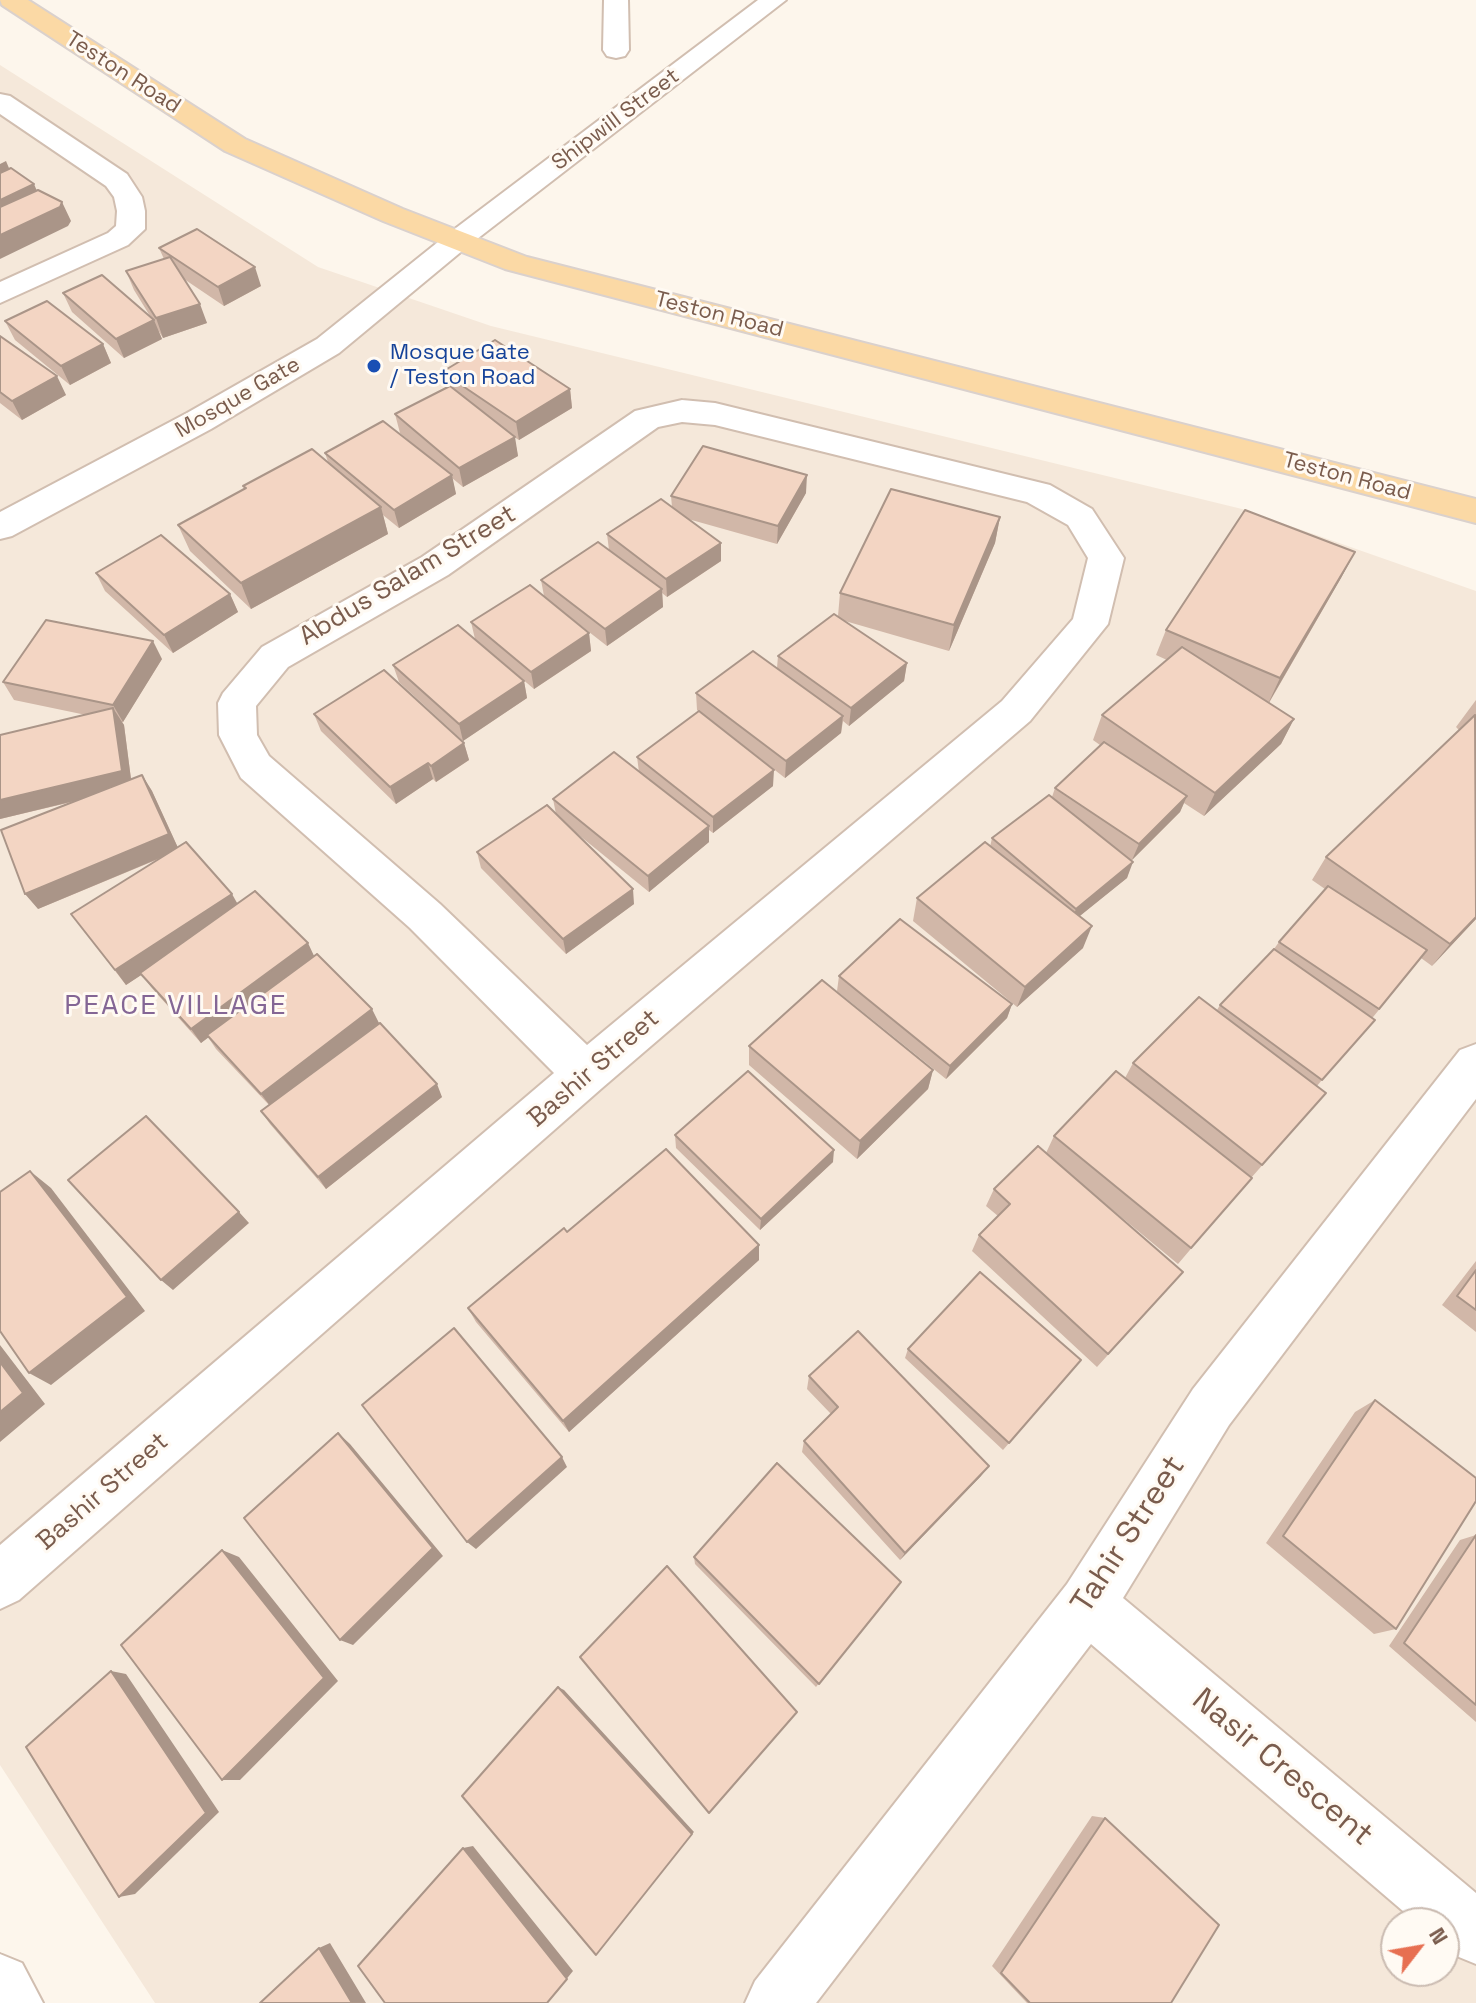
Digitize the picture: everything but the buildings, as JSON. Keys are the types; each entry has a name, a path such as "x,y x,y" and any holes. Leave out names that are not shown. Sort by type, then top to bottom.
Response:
{"main road":[{"name":"Teston Road","path":"11,0 235,145 516,263 1476,511"}],"street":[{"path":"616,0 616,50"},
{"name":"Shipwill Street","path":"458,240 774,0"},
{"path":"0,102 117,180 128,197 131,211 130,229 118,239 0,294"},
{"name":"Mosque Gate","path":"0,527 199,421 328,346 458,240"},
{"name":"Abdus Salam Street","path":"586,1074 425,916 255,767 238,735 237,703 275,657 435,566 647,419 682,411 715,414 1038,493 1080,517"},
{"name":"Bashir Street","path":"0,1581 586,1074 1016,711 1090,624 1106,558 1080,517"},
{"name":"Tahir Street","path":"777,2003 1087,1604 1211,1407 1476,1064"},
{"name":"Nasir Crescent","path":"1087,1604 1476,1933"},
{"path":"0,1985 11,2003"}],"shaded area":[{"path":"0,65 318,267 491,326 1242,509 1476,591 1476,2003 155,2003 0,1765"}],"place":[{"name":"Mosque Gate / Teston Road","path":"374,366"}],"district":[{"name":"PEACE VILLAGE","path":"176,1006"}]}
